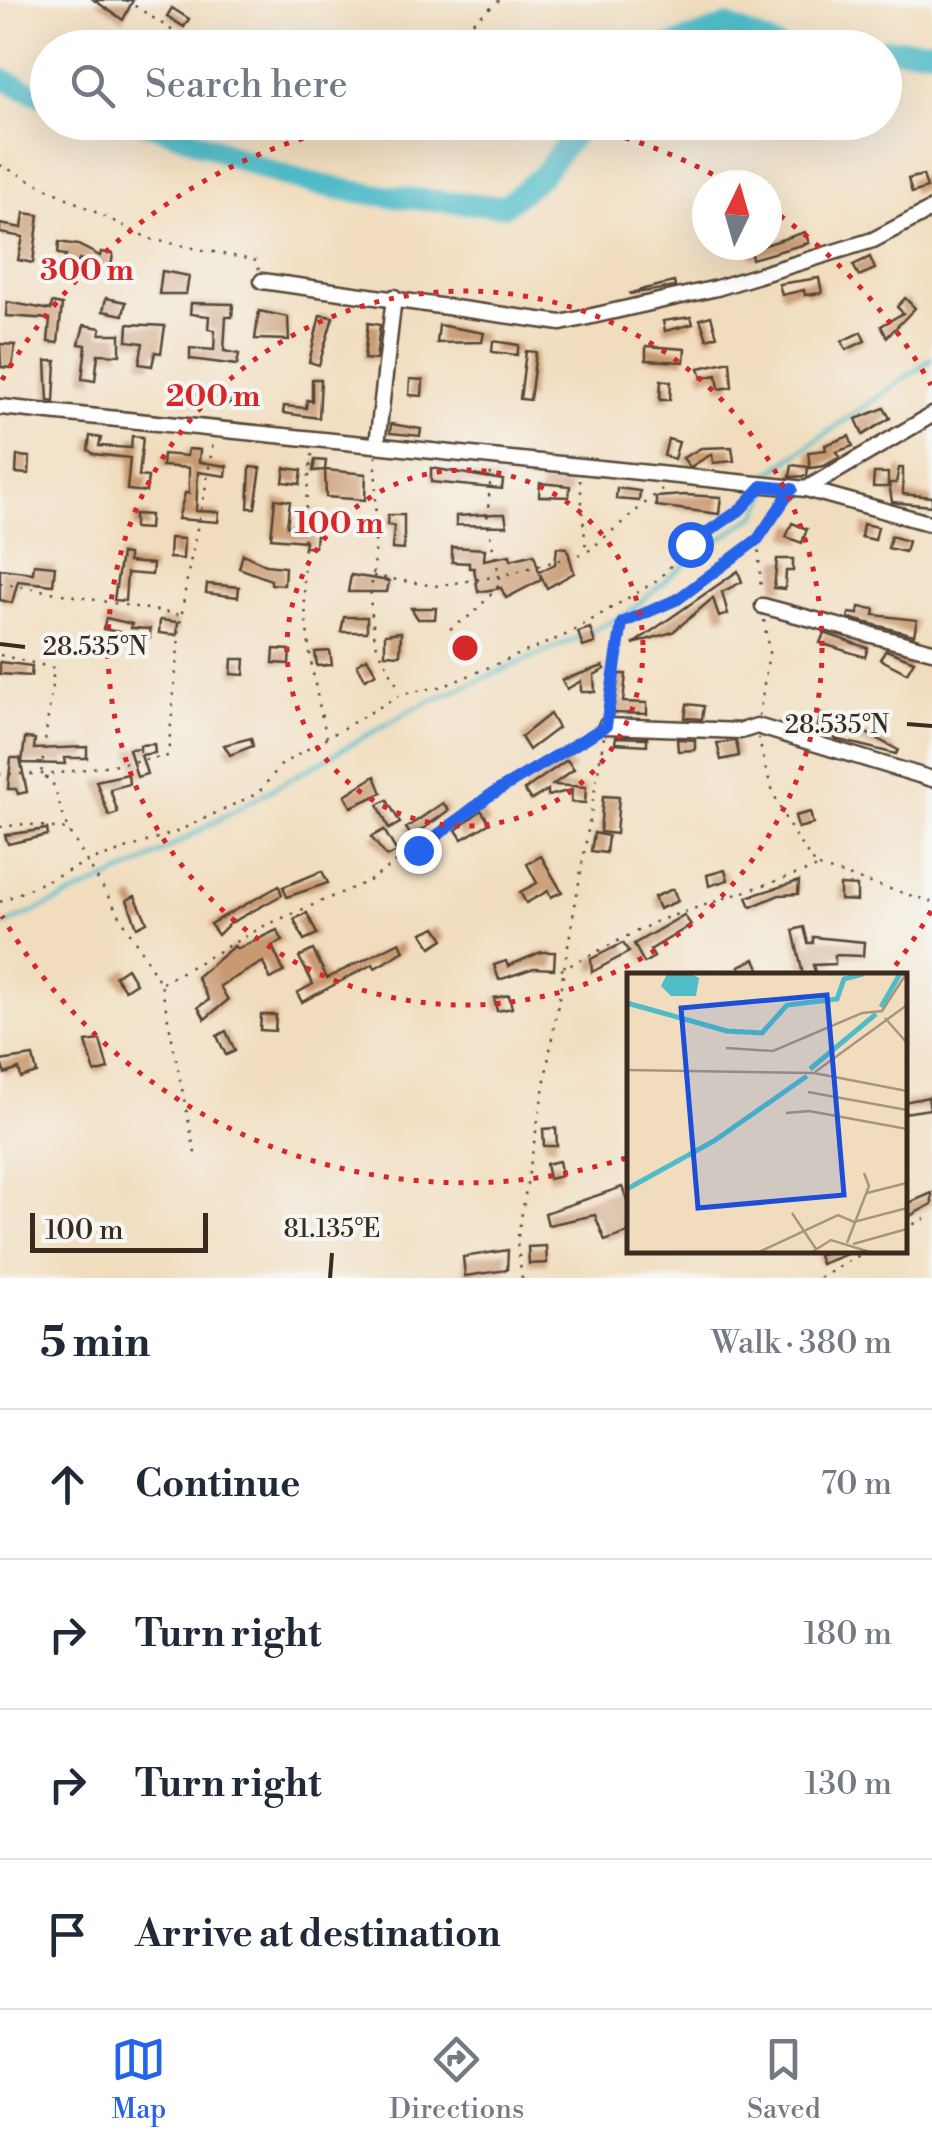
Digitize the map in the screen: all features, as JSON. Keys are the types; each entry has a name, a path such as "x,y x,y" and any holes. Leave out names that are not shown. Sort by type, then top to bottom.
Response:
{"street":[{"path":"262,281 560,323 639,309 734,283 874,240 932,209"},
{"path":"377,444 394,298"},
{"path":"0,407 799,489 932,524"},
{"path":"799,489 932,415"},
{"path":"762,606 932,651"},
{"path":"606,726 741,731 757,726 932,779"}],"path":[{"path":"126,0 171,30"},
{"path":"462,30 500,0"},
{"path":"0,164 150,239 257,261 262,281"},
{"path":"0,774 40,775 168,756 190,548 206,500 214,428"},
{"path":"314,442 302,515 302,608 312,682 328,739"},
{"path":"377,444 370,598 375,642 402,694"},
{"path":"450,630 474,613 501,582 487,522 492,460"},
{"path":"578,468 586,553"},
{"path":"373,576 435,586 500,576 586,553 629,521 674,478"},
{"path":"0,902 87,862 176,832 258,793 282,764 402,694 444,686 568,634 658,580 690,544 740,510 762,486"},
{"path":"522,1278 517,1242 560,970 622,623 678,599 758,539 799,489"},
{"path":"758,539 769,653 757,726 776,797 794,839 818,866 932,902"},
{"path":"0,583 181,615"},
{"path":"0,655 54,668 40,775"},
{"path":"161,984 264,926 370,880 489,796 606,726"},
{"path":"40,775 52,781 68,830 161,984 196,1158"},
{"path":"0,827 26,824 68,830"},
{"path":"560,970 657,920 818,866"},
{"path":"907,1228 932,1215"},
{"path":"820,1278 863,1253"}],"building":[{"path":"94,0 133,0 123,20"},
{"path":"172,8 189,19 184,27 167,16"},
{"path":"923,175 927,188 912,193 908,179"},
{"path":"24,213 39,215 33,263 18,260 23,237 0,233 0,224 22,228"},
{"path":"805,232 809,243 782,251 782,240"},
{"path":"59,242 78,245 100,256 101,252 113,254 111,267 79,259 72,282 59,278 66,255 58,254"},
{"path":"870,257 875,269 859,276 853,265"},
{"path":"162,271 189,276 186,294 159,294"},
{"path":"819,278 822,293 805,295 804,290 782,295 779,284"},
{"path":"674,282 675,287 629,294 644,289"},
{"path":"106,298 126,302 123,315 103,311"},
{"path":"905,298 915,308 887,337 881,326 903,313 897,307"},
{"path":"7,302 51,310 52,303 62,305 58,343 48,342 50,319 6,316"},
{"path":"191,303 233,304 232,317 226,317 224,351 239,354 237,365 190,359 190,348 214,350 215,330 208,329 209,316 190,314"},
{"path":"259,311 288,317 289,340 255,339"},
{"path":"320,315 333,317 319,365 309,362"},
{"path":"711,316 717,336 707,339 700,319"},
{"path":"691,317 693,324 665,331 663,321"},
{"path":"368,323 380,325 376,360 364,359"},
{"path":"128,324 165,326 161,353 155,352 152,366 139,364 143,343 127,341"},
{"path":"84,325 101,328 100,334 120,334 120,355 98,354 95,381 82,379 86,345 79,344"},
{"path":"439,325 484,333 482,342 437,343"},
{"path":"861,332 865,341 846,350 842,341"},
{"path":"493,341 519,345 517,355 492,352"},
{"path":"0,344 15,345 12,368 1,367"},
{"path":"646,346 685,349 684,362 646,360"},
{"path":"526,351 536,352 530,400 520,399"},
{"path":"46,361 56,361 54,402 48,401"},
{"path":"730,361 732,387 719,389 717,375 702,378 699,368"},
{"path":"312,379 321,379 319,418 283,413 284,406 306,408 307,400 312,401"},
{"path":"410,379 423,380 422,396 409,395"},
{"path":"661,380 671,382 670,400 660,400"},
{"path":"184,392 241,401 241,404 182,403"},
{"path":"884,408 890,418 863,435 856,419"},
{"path":"391,424 421,429 420,436 390,433"},
{"path":"90,436 101,438 99,446 131,448 132,436 143,437 139,476 148,477 146,492 127,490 130,458 94,454 88,450"},
{"path":"849,436 853,446 836,452 840,457 810,468 808,452 826,450 825,445"},
{"path":"668,439 679,442 674,459 664,456"},
{"path":"732,447 734,461 713,463 712,454 690,467 683,458 701,448"},
{"path":"188,449 200,450 199,462 227,466 226,476 198,472 196,511 219,512 218,522 178,519 185,493 189,493 189,468 162,466 163,454 187,456"},
{"path":"17,456 30,457 29,474 16,473"},
{"path":"315,460 326,461 325,470 313,471"},
{"path":"792,465 808,467 807,476 790,477"},
{"path":"250,467 261,468 255,508 248,508"},
{"path":"285,468 302,470 300,484 283,482"},
{"path":"431,468 503,480 502,489 431,482"},
{"path":"899,468 903,468 903,494 932,497 932,506 892,502 889,483 896,483"},
{"path":"325,470 366,474 365,500 326,497"},
{"path":"874,473 888,473 888,487 873,487"},
{"path":"540,483 570,486 569,497 539,496"},
{"path":"617,488 640,491 639,501 616,499"},
{"path":"656,497 721,497 719,514 656,506"},
{"path":"275,499 290,501 287,526 316,532 315,547 304,547 305,541 271,538"},
{"path":"134,514 150,515 149,529 134,528"},
{"path":"505,514 507,526 456,525 456,516"},
{"path":"388,515 404,515 404,550 392,549 394,526 387,525"},
{"path":"792,523 807,529 802,543 786,537"},
{"path":"863,524 878,527 875,540 861,537"},
{"path":"891,536 908,541 905,552 888,548"},
{"path":"170,538 184,539 183,559 169,558"},
{"path":"452,547 485,549 484,560 510,555 511,560 534,554 539,572 555,564 557,547 567,548 574,573 547,588 540,574 541,580 506,598 501,588 478,592 474,568 469,568 469,563 452,562"},
{"path":"121,554 128,555 128,562 153,564 152,575 127,573 125,601 114,600"},
{"path":"243,554 266,565 285,567 284,585 271,584 271,580 239,568"},
{"path":"777,559 793,559 793,571 786,571 785,589 774,588"},
{"path":"34,564 55,566 53,585 18,581 12,603 0,600 0,569 33,573"},
{"path":"738,571 742,582 722,592 728,614 719,617 713,598 673,632 633,644"},
{"path":"351,575 389,581 387,592 348,592"},
{"path":"207,584 239,587 238,597 206,593"},
{"path":"859,607 875,609 874,615 917,620 914,635 848,618 849,613 858,614"},
{"path":"411,608 436,608 435,619 418,619"},
{"path":"344,617 367,617 367,632 341,632"},
{"path":"106,618 132,624 131,628 150,629 150,638 103,629"},
{"path":"160,620 178,622 177,635 159,633"},
{"path":"590,628 595,643 583,647 578,632"},
{"path":"401,632 400,655 385,654 385,634"},
{"path":"824,633 868,648 865,657 820,643"},
{"path":"274,649 290,650 289,664 273,663"},
{"path":"886,650 914,661 907,673 880,659"},
{"path":"330,651 332,665 317,666 315,652"},
{"path":"367,658 376,673 365,679 357,664"},
{"path":"232,659 245,659 244,675 231,674"},
{"path":"0,662 32,666 31,676 0,674"},
{"path":"603,666 605,669 594,675 595,692 581,692 581,681 567,689 562,680"},
{"path":"616,674 626,674 623,702 647,703 647,714 612,713"},
{"path":"687,704 704,706 702,719 685,718"},
{"path":"550,714 558,728 529,750 521,737"},
{"path":"821,714 838,719 834,731 818,726"},
{"path":"855,729 898,750 896,754 836,739 829,732"},
{"path":"616,737 647,738 647,745 615,743"},
{"path":"25,738 35,739 34,749 87,747 87,758 64,758 65,764 22,763"},
{"path":"251,738 253,746 230,755 224,745"},
{"path":"677,739 695,740 695,750 678,751"},
{"path":"736,741 739,756 721,760 717,743"},
{"path":"154,744 155,753 141,755 147,774 137,777 129,749 139,748 140,752 140,745"},
{"path":"11,758 20,758 27,792 18,794 16,789 8,789"},
{"path":"567,760 574,769 553,785 586,787 585,803 571,802 572,790 548,796 548,790 531,800 524,790"},
{"path":"128,774 129,784 110,789 118,813 109,816 96,781"},
{"path":"375,776 382,793 351,807 345,795"},
{"path":"603,796 619,797 616,834 600,832"},
{"path":"387,800 400,823 389,829 378,805"},
{"path":"443,803 449,810 412,837 406,828"},
{"path":"481,810 490,823 462,839 456,830"},
{"path":"810,812 813,824 798,828 795,816"},
{"path":"47,829 48,835 8,844 5,835"},
{"path":"384,830 397,852 387,857 371,837"},
{"path":"594,833 608,836 606,853 591,851"},
{"path":"541,856 562,892 551,897 548,891 526,903 520,892 537,883 527,864"},
{"path":"725,870 728,880 709,886 707,875"},
{"path":"322,871 328,883 287,897 283,887"},
{"path":"799,881 798,894 779,895 751,907 747,897"},
{"path":"840,885 857,886 857,901 840,900"},
{"path":"279,886 282,895 229,924 218,935 210,924"},
{"path":"673,889 678,901 659,909 654,897"},
{"path":"135,896 147,922 137,927 127,900"},
{"path":"307,913 317,934 304,940 294,919"},
{"path":"684,915 691,925 650,950 654,957 644,963 634,944"},
{"path":"436,927 444,939 431,947 422,933"},
{"path":"804,927 808,943 813,943 813,937 864,942 863,956 835,955 835,964 813,965 815,972 803,973 793,930"},
{"path":"277,930 283,941 272,946 284,972 270,979 263,962 220,986 228,1000 205,1019 198,1007 209,1000 197,977 234,946 237,949"},
{"path":"400,942 404,951 375,968 373,964 302,1002 297,993 313,984 299,957 313,950 327,978"},
{"path":"623,943 629,952 592,972 591,959"},
{"path":"541,952 555,952 554,969 534,968 499,980 494,965 506,961 508,966"},
{"path":"755,959 761,972 742,973 739,966"},
{"path":"127,968 136,983 125,990 115,976"},
{"path":"509,995 512,1008 497,1011 494,998"},
{"path":"261,1015 276,1015 275,1031 260,1030"},
{"path":"226,1031 235,1051 226,1055 217,1036"},
{"path":"100,1040 108,1069 95,1073 86,1042"},
{"path":"33,1056 37,1073 21,1078 19,1069 5,1074 0,1061"},
{"path":"928,1097 930,1109 907,1113 907,1101"},
{"path":"556,1128 557,1146 544,1146 543,1129"},
{"path":"559,1161 562,1176 549,1179 546,1164"},
{"path":"622,1187 627,1200 627,1233 605,1241 595,1215 548,1225 545,1213"},
{"path":"932,1193 932,1204 907,1217 907,1204"},
{"path":"546,1246 547,1263 529,1264 528,1247"},
{"path":"508,1250 507,1270 465,1276 463,1257"},
{"path":"823,1253 850,1253 821,1264 818,1255"}],"waterway":[{"path":"716,30 727,26 736,30"},
{"path":"902,49 932,49"},
{"path":"0,78 30,91"},
{"path":"193,140 276,173 331,187 504,206 541,176 570,140"},
{"path":"770,483 767,475 932,359"},
{"path":"590,632 628,613 693,557 758,514 768,492"},
{"path":"0,927 137,866 415,708 582,636"}],"route":[{"path":"418,850 489,796 606,726 622,623 678,599 758,539 792,489 762,486 740,510 690,544"}]}
